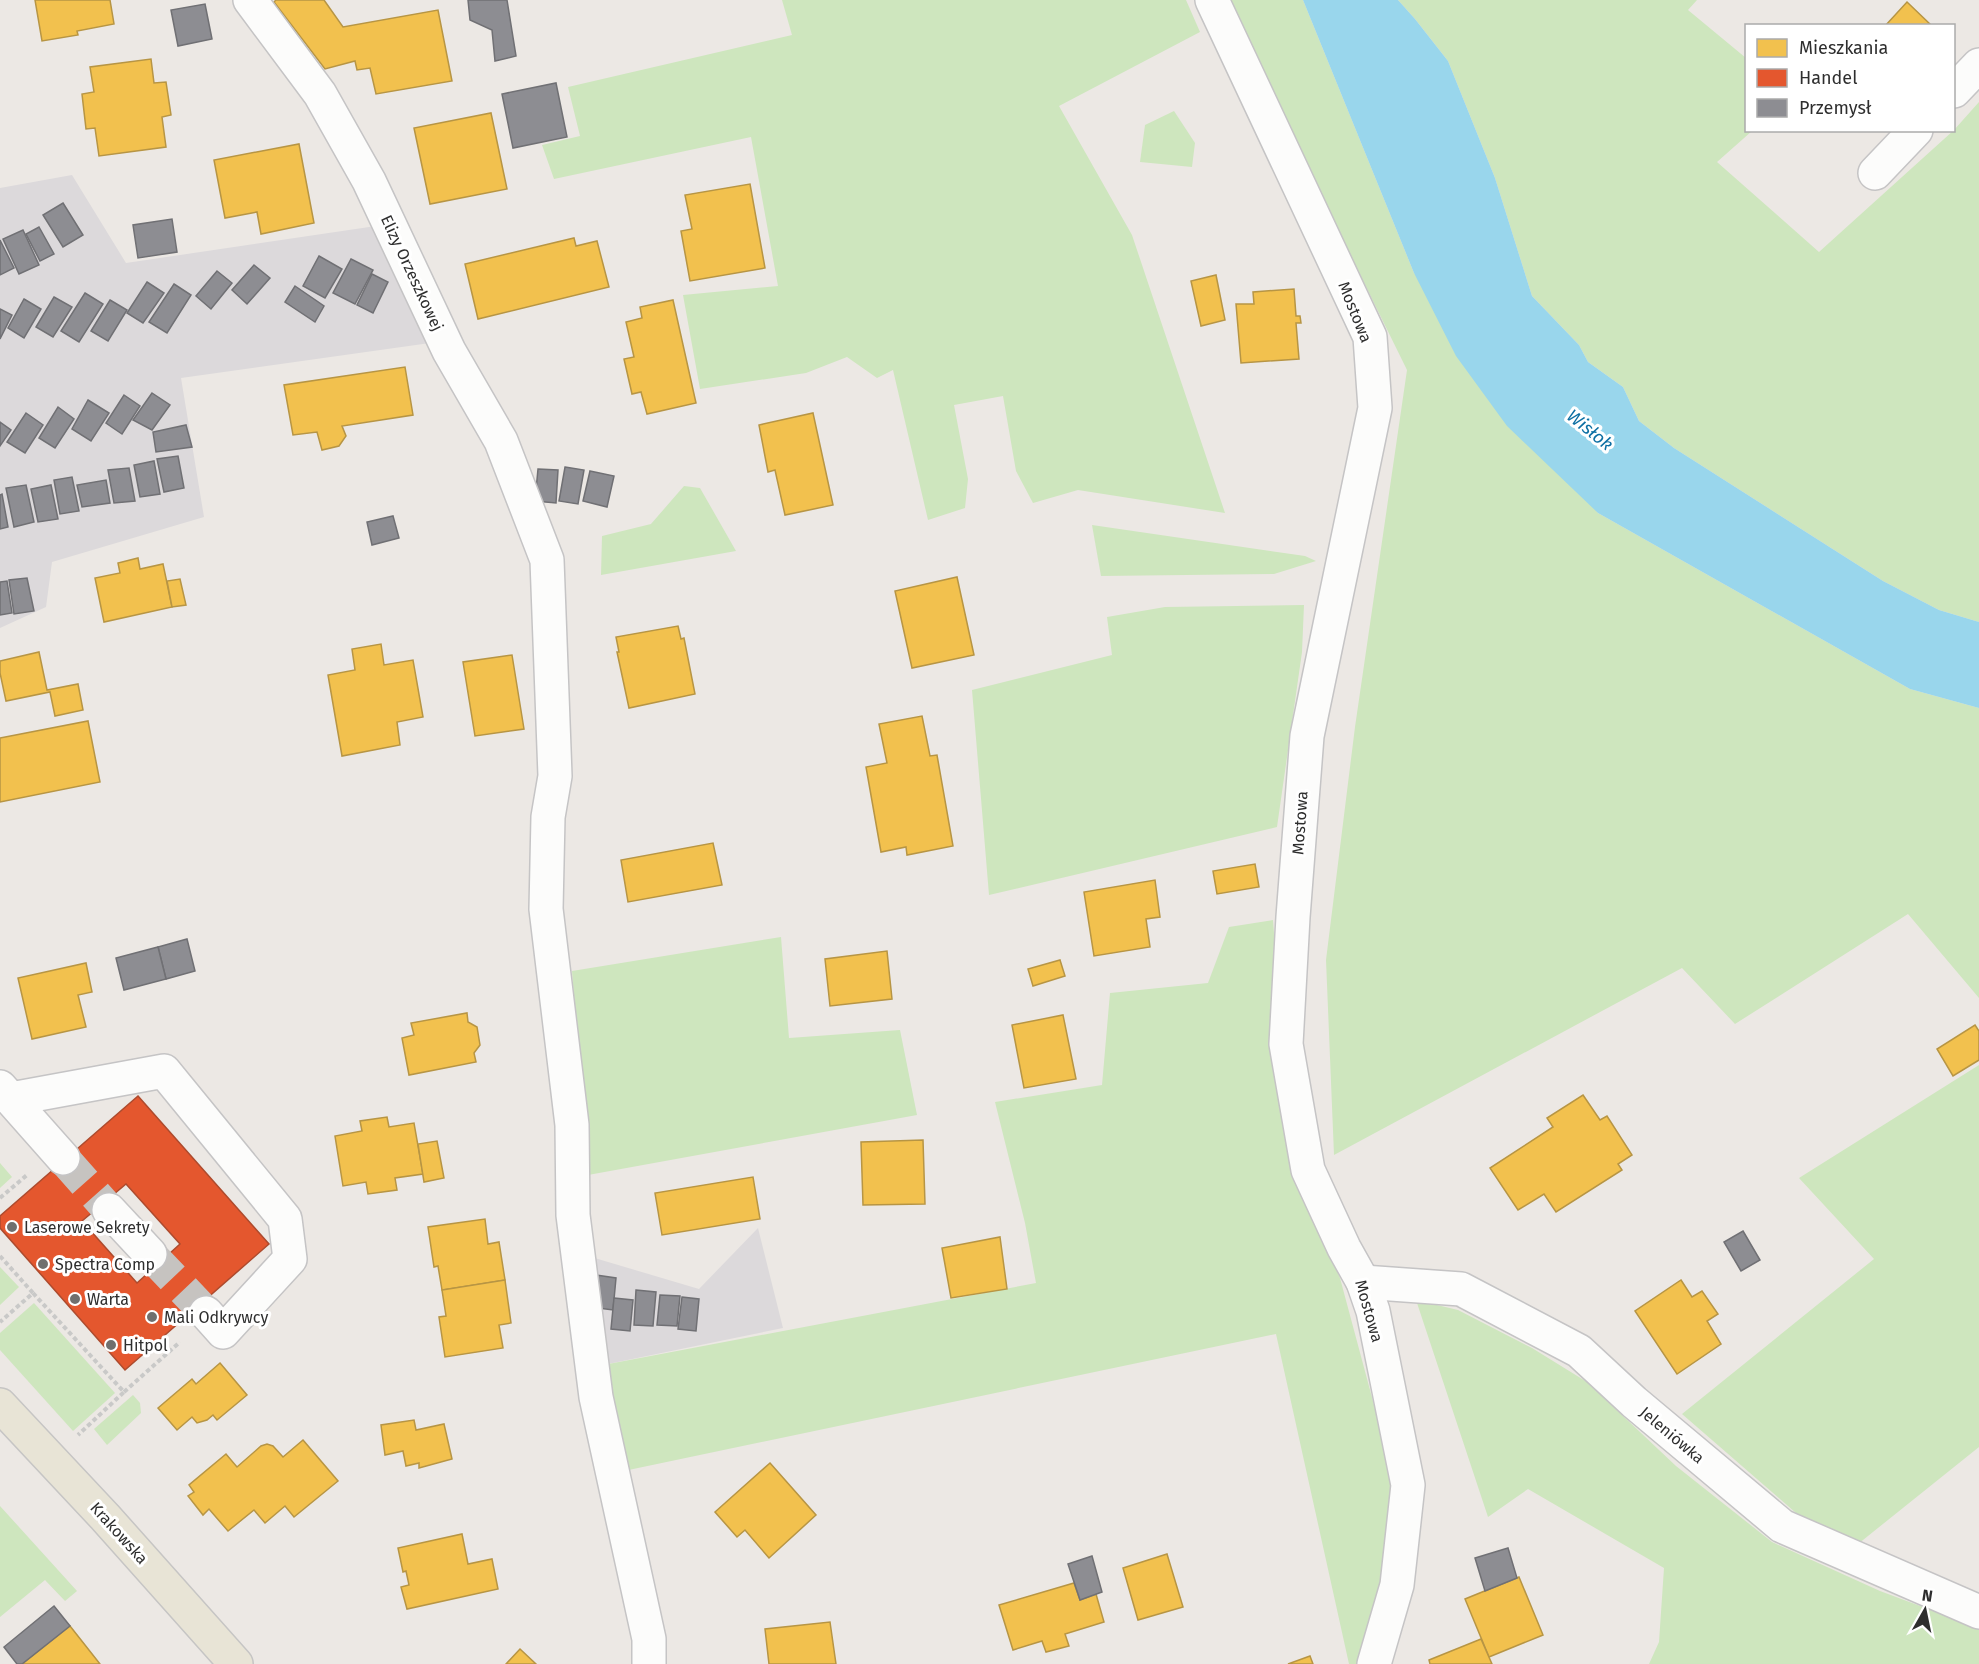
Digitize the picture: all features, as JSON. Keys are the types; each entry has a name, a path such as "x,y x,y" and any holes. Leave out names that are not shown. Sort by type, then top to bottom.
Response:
{"main road":[{"name":"Krakowska","path":"0,1405 105,1517 236,1664"}],"street":[{"name":"Elizy Orzeszkowej","path":"250,0 320,94 369,181 449,351 501,441 546,560 555,776 548,817 546,909 572,1125 573,1215 597,1397 649,1639 649,1664"},
{"name":"Mostowa","path":"1212,0 1370,337 1376,408 1307,736 1286,1044 1308,1170 1344,1248 1363,1282 1372,1311 1408,1485 1397,1585 1374,1664"},
{"path":"1955,90 1979,65"},
{"path":"1875,173 1914,132"},
{"path":"6,1093 164,1071 285,1219 290,1259 223,1332 206,1313"},
{"path":"6,1093 63,1158"},
{"path":"109,1210 150,1254"},
{"name":"Jeleniówka","path":"1363,1282 1461,1289 1569,1345 1579,1351 1634,1402 1782,1526 1979,1612"}],"path":[{"path":"0,1198 18,1182"},
{"path":"0,1256 124,1392"},
{"path":"0,1322 33,1293"},
{"path":"73,1439 183,1339"}],"shaded area":[{"path":"72,175 126,263 376,226 430,343 181,378 204,517 52,562 46,607 0,628 0,188"},
{"path":"758,1228 783,1328 603,1365 571,1251 699,1289"}],"green space":[{"path":"782,0 1186,0 1200,32 1059,106 1132,235 1225,513 1078,490 1033,503 1016,471 1003,396 954,405 968,479 965,508 928,520 893,370 877,378 847,357 806,373 700,389 683,295 778,286 751,137 554,179 542,145 580,136 568,87 792,35"},
{"path":"1227,0 1303,0 1414,273 1598,513 1910,689 1979,708 1979,998 1908,914 1735,1024 1682,968 1334,1155 1326,960 1355,727 1407,370"},
{"path":"1398,0 1697,0 1688,10 1745,57 1745,132 1751,132 1717,162 1819,252 1952,132 1955,132 1955,129 1979,102 1979,622 1939,610 1883,581 1674,448 1639,421 1623,387 1588,362 1579,345 1532,296 1495,178 1448,61"},
{"path":"1174,111 1195,143 1192,167 1140,162 1145,125"},
{"path":"684,486 700,488 736,551 601,575 602,536 651,524"},
{"path":"1092,525 1305,556 1316,561 1274,574 1101,576"},
{"path":"1304,605 1302,652 1277,827 989,895 972,690 1112,655 1107,617 1165,607"},
{"path":"1273,920 1292,1166 1340,1278 1396,1487 1382,1590 1358,1664 1349,1664 1276,1334 619,1472 603,1365 1036,1283 1025,1223 995,1102 1102,1085 1110,993 1208,983 1229,927"},
{"path":"781,937 789,1038 900,1030 917,1115 588,1175 572,971"},
{"path":"1979,1065 1979,1447 1858,1544 1796,1513 1682,1414 1874,1259 1799,1178"},
{"path":"0,1163 12,1177 0,1188"},
{"path":"0,1267 19,1287 0,1305"},
{"path":"1416,1300 1458,1310 1532,1348 1587,1382 1676,1466 1772,1542 1880,1591 1979,1628 1979,1664 1649,1664 1659,1642 1664,1568 1528,1489 1488,1517"},
{"path":"34,1303 115,1393 73,1431 0,1350 0,1333"},
{"path":"133,1395 140,1403 141,1413 107,1445 94,1429"},
{"path":"0,1506 77,1591 65,1601 45,1580 0,1617"}],"water":[{"name":"Wisłok","path":"1303,0 1398,0 1448,61 1495,178 1532,296 1579,345 1588,362 1623,387 1639,421 1674,448 1883,581 1939,610 1979,622 1979,708 1910,689 1598,513 1507,426 1456,356 1414,273"}],"building: Mieszkania":[{"path":"35,0 110,0 114,24 77,31 78,35 42,41"},
{"path":"276,0 324,0 343,27 438,10 452,81 376,94 370,68 357,70 355,61 325,69 274,2"},
{"path":"1907,2 1930,24 1887,24"},
{"path":"151,59 154,83 166,82 171,115 162,117 166,147 99,156 95,128 86,129 82,94 94,92 90,67"},
{"path":"491,113 507,189 430,204 414,128"},
{"path":"299,144 314,223 261,234 257,212 225,218 214,160"},
{"path":"750,184 765,268 690,281 681,231 692,229 685,195"},
{"path":"574,238 576,246 597,241 609,287 478,319 465,264"},
{"path":"1216,275 1225,320 1201,326 1191,281"},
{"path":"1294,289 1296,316 1300,316 1301,323 1296,323 1299,359 1241,363 1236,304 1254,304 1253,292"},
{"path":"673,300 696,403 647,414 641,392 632,394 624,359 634,357 626,322 642,318 640,307"},
{"path":"405,367 413,415 342,426 346,436 339,446 322,450 317,432 293,435 284,385"},
{"path":"813,413 833,505 785,515 775,470 768,472 759,425"},
{"path":"138,558 140,569 163,564 172,607 104,622 95,578 120,573 118,563"},
{"path":"957,577 974,655 912,668 895,591"},
{"path":"180,579 186,605 172,607 167,581"},
{"path":"678,626 681,639 684,638 695,694 629,708 616,637"},
{"path":"381,644 384,665 413,660 423,717 397,722 400,745 342,756 328,675 355,670 352,649"},
{"path":"39,652 47,690 78,684 83,710 55,716 50,692 6,701 0,661"},
{"path":"512,655 524,729 475,736 463,662"},
{"path":"922,716 930,756 937,755 953,846 907,855 906,847 881,852 866,767 887,763 879,724"},
{"path":"88,721 100,782 0,802 0,738"},
{"path":"713,843 722,885 628,902 621,860"},
{"path":"1255,864 1259,887 1217,894 1213,871"},
{"path":"1155,880 1160,917 1146,919 1150,947 1094,956 1084,892"},
{"path":"887,951 892,999 830,1006 825,959"},
{"path":"1060,960 1065,976 1033,986 1028,969"},
{"path":"86,963 92,992 78,995 86,1027 32,1039 18,978"},
{"path":"467,1013 468,1022 477,1027 480,1045 474,1053 476,1062 409,1075 402,1038 414,1035 411,1023"},
{"path":"1063,1015 1076,1079 1024,1088 1012,1025"},
{"path":"1975,1025 1979,1031 1979,1060 1953,1076 1937,1049"},
{"path":"1583,1095 1600,1120 1607,1116 1632,1155 1618,1164 1622,1170 1556,1212 1544,1194 1518,1210 1490,1168 1553,1127 1547,1118"},
{"path":"387,1117 389,1127 414,1123 423,1174 395,1178 397,1190 368,1194 366,1182 343,1186 335,1136 362,1131 360,1121"},
{"path":"923,1140 925,1204 863,1205 861,1142"},
{"path":"437,1141 444,1178 424,1182 418,1144"},
{"path":"753,1177 760,1219 662,1235 655,1193"},
{"path":"485,1219 488,1244 499,1242 505,1280 442,1290 438,1266 434,1267 428,1227"},
{"path":"1000,1237 1007,1289 951,1298 942,1248"},
{"path":"505,1280 511,1323 499,1325 503,1348 445,1357 439,1317 446,1316 442,1290"},
{"path":"1681,1280 1692,1297 1702,1291 1718,1314 1707,1321 1721,1344 1677,1374 1635,1311"},
{"path":"220,1363 247,1395 217,1420 213,1415 197,1423 192,1417 177,1430 158,1408 192,1379 196,1384"},
{"path":"414,1420 416,1430 444,1424 452,1459 419,1468 419,1463 406,1466 403,1451 385,1455 381,1425"},
{"path":"303,1440 338,1481 294,1517 285,1506 265,1523 254,1510 228,1531 209,1509 203,1515 188,1496 194,1492 189,1485 226,1454 237,1467 261,1446 267,1444 273,1446 283,1457"},
{"path":"770,1463 816,1515 769,1558 745,1530 737,1537 715,1512"},
{"path":"462,1534 468,1564 492,1559 498,1589 407,1609 401,1587 409,1585 406,1571 403,1572 398,1548"},
{"path":"1167,1554 1183,1607 1138,1620 1123,1568"},
{"path":"1519,1577 1543,1635 1489,1657 1465,1599"},
{"path":"1074,1583 1080,1600 1096,1594 1104,1622 1065,1634 1069,1646 1046,1652 1042,1641 1013,1650 999,1605"},
{"path":"830,1622 836,1664 769,1664 765,1629"},
{"path":"70,1626 100,1664 22,1664"},
{"path":"1481,1639 1492,1664 1430,1664 1429,1660"},
{"path":"520,1649 536,1664 506,1664"},
{"path":"1310,1656 1313,1664 1288,1664"}],"building: Handel":[{"path":"138,1096 269,1244 125,1370 0,1228 0,1216","holes":["126,1184 180,1244 137,1283 82,1221"]}],"building: Przemysł":[{"path":"468,0 507,0 516,56 495,61 492,30 470,20"},
{"path":"205,4 212,39 178,46 171,10"},
{"path":"556,83 567,137 513,148 502,94"},
{"path":"63,203 83,235 63,247 43,215"},
{"path":"172,219 177,252 138,258 133,225"},
{"path":"39,227 54,254 40,261 26,234"},
{"path":"23,230 39,265 19,274 3,239"},
{"path":"0,240 14,268 0,275"},
{"path":"319,256 342,269 325,298 303,286"},
{"path":"351,259 373,270 355,304 333,293"},
{"path":"254,265 270,278 247,304 232,290"},
{"path":"217,271 232,283 211,309 196,296"},
{"path":"372,274 388,282 373,313 357,305"},
{"path":"147,282 164,293 143,323 127,313"},
{"path":"174,284 191,295 167,333 149,322"},
{"path":"295,286 324,306 315,322 285,302"},
{"path":"85,293 103,304 79,342 61,331"},
{"path":"54,297 72,307 53,337 36,327"},
{"path":"24,299 41,309 24,338 8,328"},
{"path":"110,300 127,310 108,341 91,331"},
{"path":"0,309 12,315 0,339"},
{"path":"152,393 170,405 152,430 133,420"},
{"path":"124,395 140,406 122,434 106,423"},
{"path":"88,400 109,413 91,441 72,429"},
{"path":"58,407 74,419 55,448 39,438"},
{"path":"26,413 43,425 25,453 7,442"},
{"path":"0,422 11,430 0,446"},
{"path":"186,425 192,447 156,452 153,432"},
{"path":"178,456 184,488 164,492 157,459"},
{"path":"154,461 160,494 140,497 134,465"},
{"path":"565,467 584,470 578,504 559,501"},
{"path":"129,468 135,501 114,503 108,470"},
{"path":"538,469 558,470 556,503 535,501"},
{"path":"590,471 614,476 607,507 583,501"},
{"path":"72,477 79,511 60,514 54,480"},
{"path":"106,480 110,503 82,507 77,485"},
{"path":"26,485 34,522 14,527 6,488"},
{"path":"51,485 58,519 38,522 31,489"},
{"path":"2,494 8,527 0,529 0,495"},
{"path":"393,516 399,538 372,545 367,522"},
{"path":"27,578 34,611 14,614 9,580"},
{"path":"7,581 12,613 0,615 0,582"},
{"path":"187,939 195,971 166,979 158,947"},
{"path":"158,947 166,979 124,990 116,958"},
{"path":"1743,1231 1760,1260 1741,1271 1724,1242"},
{"path":"596,1275 616,1278 613,1310 591,1307"},
{"path":"636,1290 656,1292 653,1326 634,1325"},
{"path":"660,1295 680,1296 677,1326 657,1325"},
{"path":"682,1297 699,1299 696,1331 678,1329"},
{"path":"614,1298 633,1300 630,1331 611,1329"},
{"path":"1508,1548 1517,1578 1485,1591 1475,1558"},
{"path":"1092,1556 1102,1592 1080,1600 1068,1564"},
{"path":"54,1606 70,1626 22,1664 17,1664 4,1647"}],"tunnel":[{"path":"63,1158 109,1210"},
{"path":"150,1254 206,1313"}],"place":[{"name":"Laserowe Sekrety","path":"12,1227"},
{"name":"Spectra Comp","path":"43,1264"},
{"name":"Warta","path":"75,1299"},
{"name":"Mali Odkrywcy","path":"152,1317"},
{"name":"Hitpol","path":"111,1345"}]}
